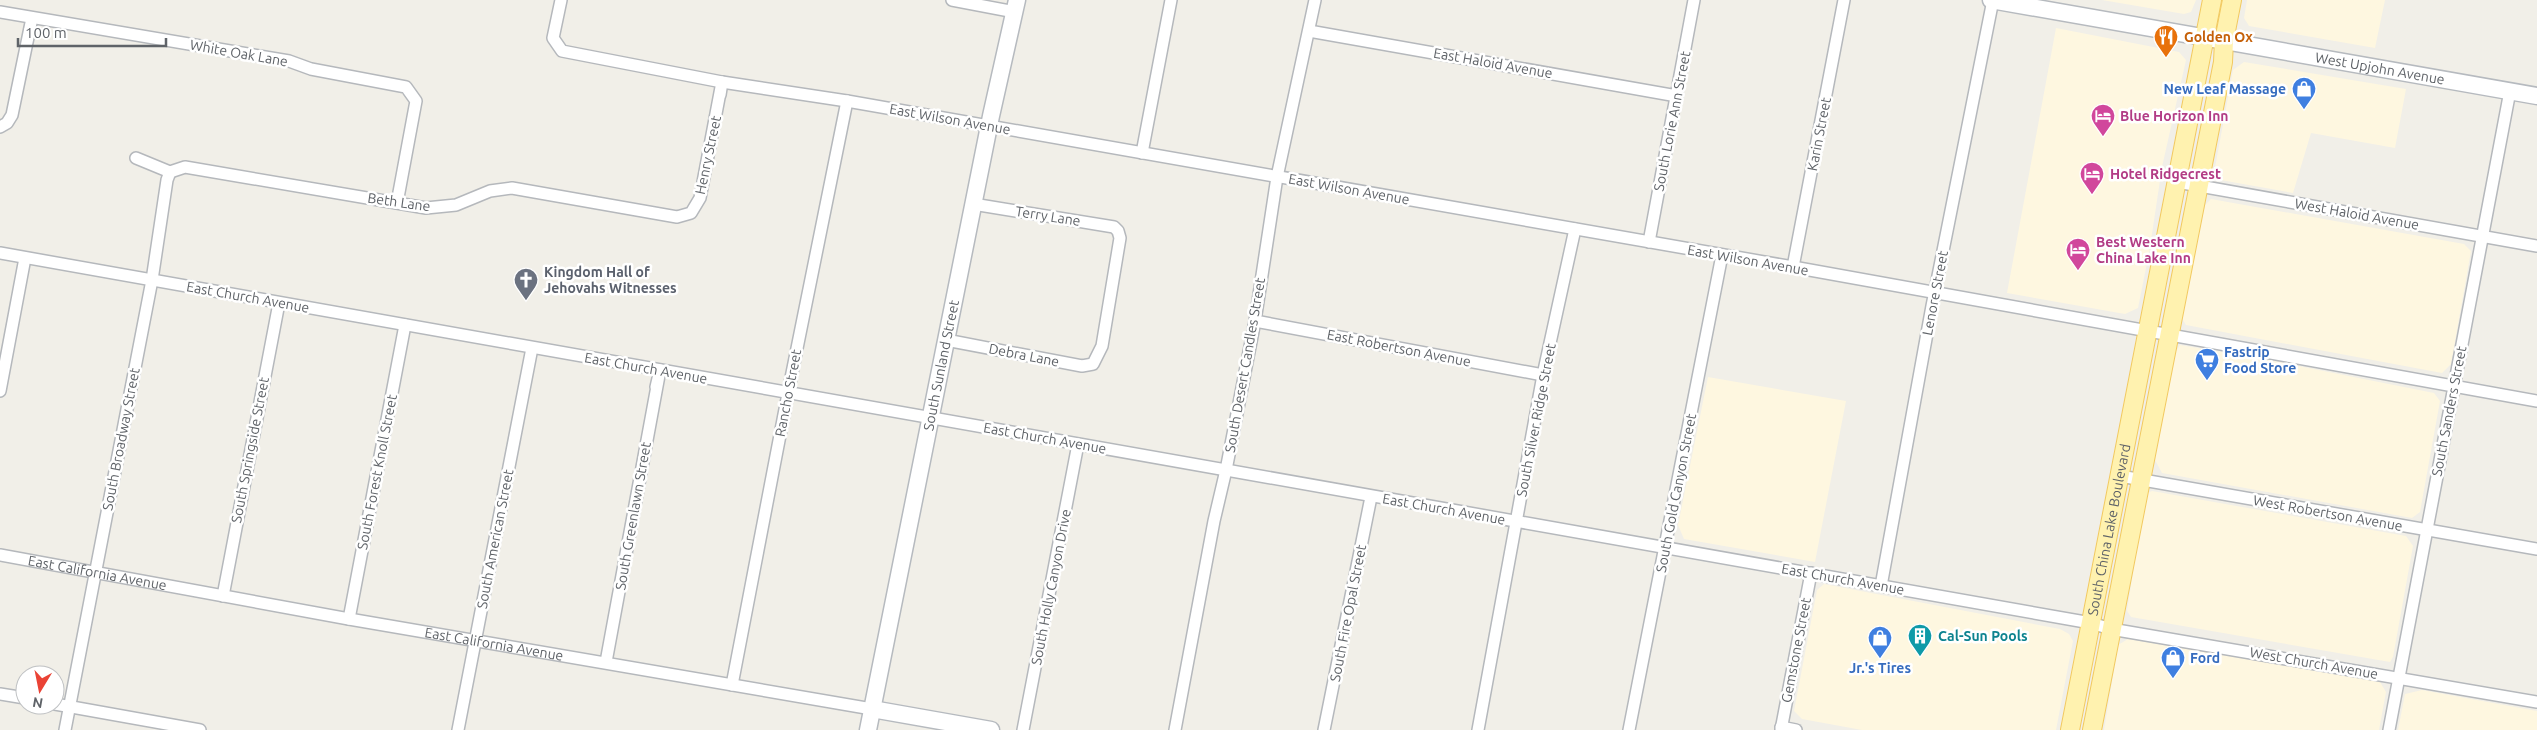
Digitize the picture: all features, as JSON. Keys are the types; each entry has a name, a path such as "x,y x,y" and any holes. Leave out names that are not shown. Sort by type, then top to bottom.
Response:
{"main road":[{"name":"South China Lake Boulevard","path":"2070,730 2212,0"},
{"name":"South China Lake Boulevard","path":"2092,730 2223,62 2224,41 2232,0"}],"street":[{"name":"East Wilson Avenue","path":"560,0 554,42 562,51 722,82 847,101 2147,331"},
{"path":"952,0 1016,6"},
{"path":"1142,153 1171,0"},
{"name":"South Desert Candles Street","path":"1175,730 1214,522 1255,321 1278,177 1315,0"},
{"name":"South Lorie Ann Street","path":"1649,242 1694,0"},
{"name":"Karin Street","path":"1793,267 1844,0"},
{"name":"West Upjohn Avenue","path":"1992,0 2537,96"},
{"name":"Lenore Street","path":"1881,586 1992,0"},
{"name":"South Sunland Street","path":"868,730 973,204 1016,6"},
{"name":"White Oak Lane","path":"0,12 289,61 311,69 406,87 416,101 398,203"},
{"path":"2,126 12,115 32,18"},
{"name":"East Haloid Avenue","path":"1309,31 1677,96"},
{"name":"Henry Street","path":"691,212 700,198 722,82"},
{"name":"South Sanders Street","path":"2388,730 2510,91"},
{"name":"Rancho Street","path":"732,685 788,392 847,101"},
{"path":"136,158 170,172"},
{"name":"Beth Lane","path":"170,172 186,166 398,203 445,208 490,191 512,188 676,217 686,216 691,212"},
{"name":"South Broadway Street","path":"65,730 152,280 167,180 170,172"},
{"name":"West Haloid Avenue","path":"2177,182 2537,246"},
{"name":"Terry Lane","path":"973,204 1114,227 1119,234 1102,346 1097,355"},
{"name":"South Silver Ridge Street","path":"1478,730 1543,375 1575,229"},
{"name":"East Church Avenue","path":"0,253 279,304 405,324 2091,623"},
{"name":"South Gold Canyon Street","path":"1629,730 1722,255"},
{"path":"0,390 25,258"},
{"name":"South Springside Street","path":"223,596 279,304"},
{"name":"East Robertson Avenue","path":"1255,321 1543,375"},
{"name":"South Forest Knoll Street","path":"349,619 405,324"},
{"path":"2147,331 2537,401"},
{"name":"Debra Lane","path":"946,340 1082,366 1093,364 1097,355"},
{"name":"South American Street","path":"458,730 532,348"},
{"name":"South Greenlawn Street","path":"606,662 660,370"},
{"name":"South Holly Canyon Drive","path":"1024,730 1078,444"},
{"name":"West Robertson Avenue","path":"2120,476 2537,549"},
{"name":"South Fire Opal Street","path":"1324,730 1371,496"},
{"name":"East California Avenue","path":"0,555 349,619 991,730"},
{"name":"Gemstone Street","path":"1781,729 1810,573"},
{"name":"West Church Avenue","path":"2091,623 2111,629 2537,702"},
{"path":"0,694 15,696"},
{"path":"65,705 200,730"},
{"path":"1781,729 1796,730"}],"shaded area":[{"path":"2102,0 2196,0 2191,12 2184,14"},
{"path":"2247,0 2385,0 2375,48 2249,26 2244,18"},
{"path":"2056,28 2179,52 2186,60 2162,167 2150,247 2138,245 2150,248 2138,308 2125,314 2007,293"},
{"path":"2244,62 2406,89 2395,148 2311,133 2293,193 2215,179 2214,173 2233,70"},
{"path":"2211,199 2464,244 2471,251 2451,364 2442,373 2186,325 2181,317 2205,205"},
{"path":"2180,345 2258,358 2434,393 2440,401 2420,512 2412,518 2162,473 2155,460 2175,353"},
{"path":"1708,377 1846,401 1815,562 1684,539 1678,525"},
{"path":"2152,491 2406,536 2413,546 2393,657 2390,662 2131,617 2127,611 2145,494"},
{"path":"1824,584 2060,629 2069,634 2073,641 2056,730 1862,730 1802,719 1794,711 1817,590"},
{"path":"2128,639 2380,682 2386,692 2379,730 2104,730 2118,645"},
{"path":"2422,690 2537,711 2537,730 2398,730 2405,694"}],"place":[{"name":"Golden Ox","path":"2166,58"},
{"name":"New Leaf Massage","path":"2304,110"},
{"name":"Blue Horizon Inn","path":"2103,137"},
{"name":"Hotel Ridgecrest","path":"2092,195"},
{"name":"Best Western China Lake Inn","path":"2078,271"},
{"name":"Kingdom Hall of Jehovahs Witnesses","path":"526,301"},
{"name":"Fastrip Food Store","path":"2207,381"},
{"name":"Cal-Sun Pools","path":"1920,657"},
{"name":"Jr.'s Tires","path":"1880,659"},
{"name":"Ford","path":"2173,679"}]}
